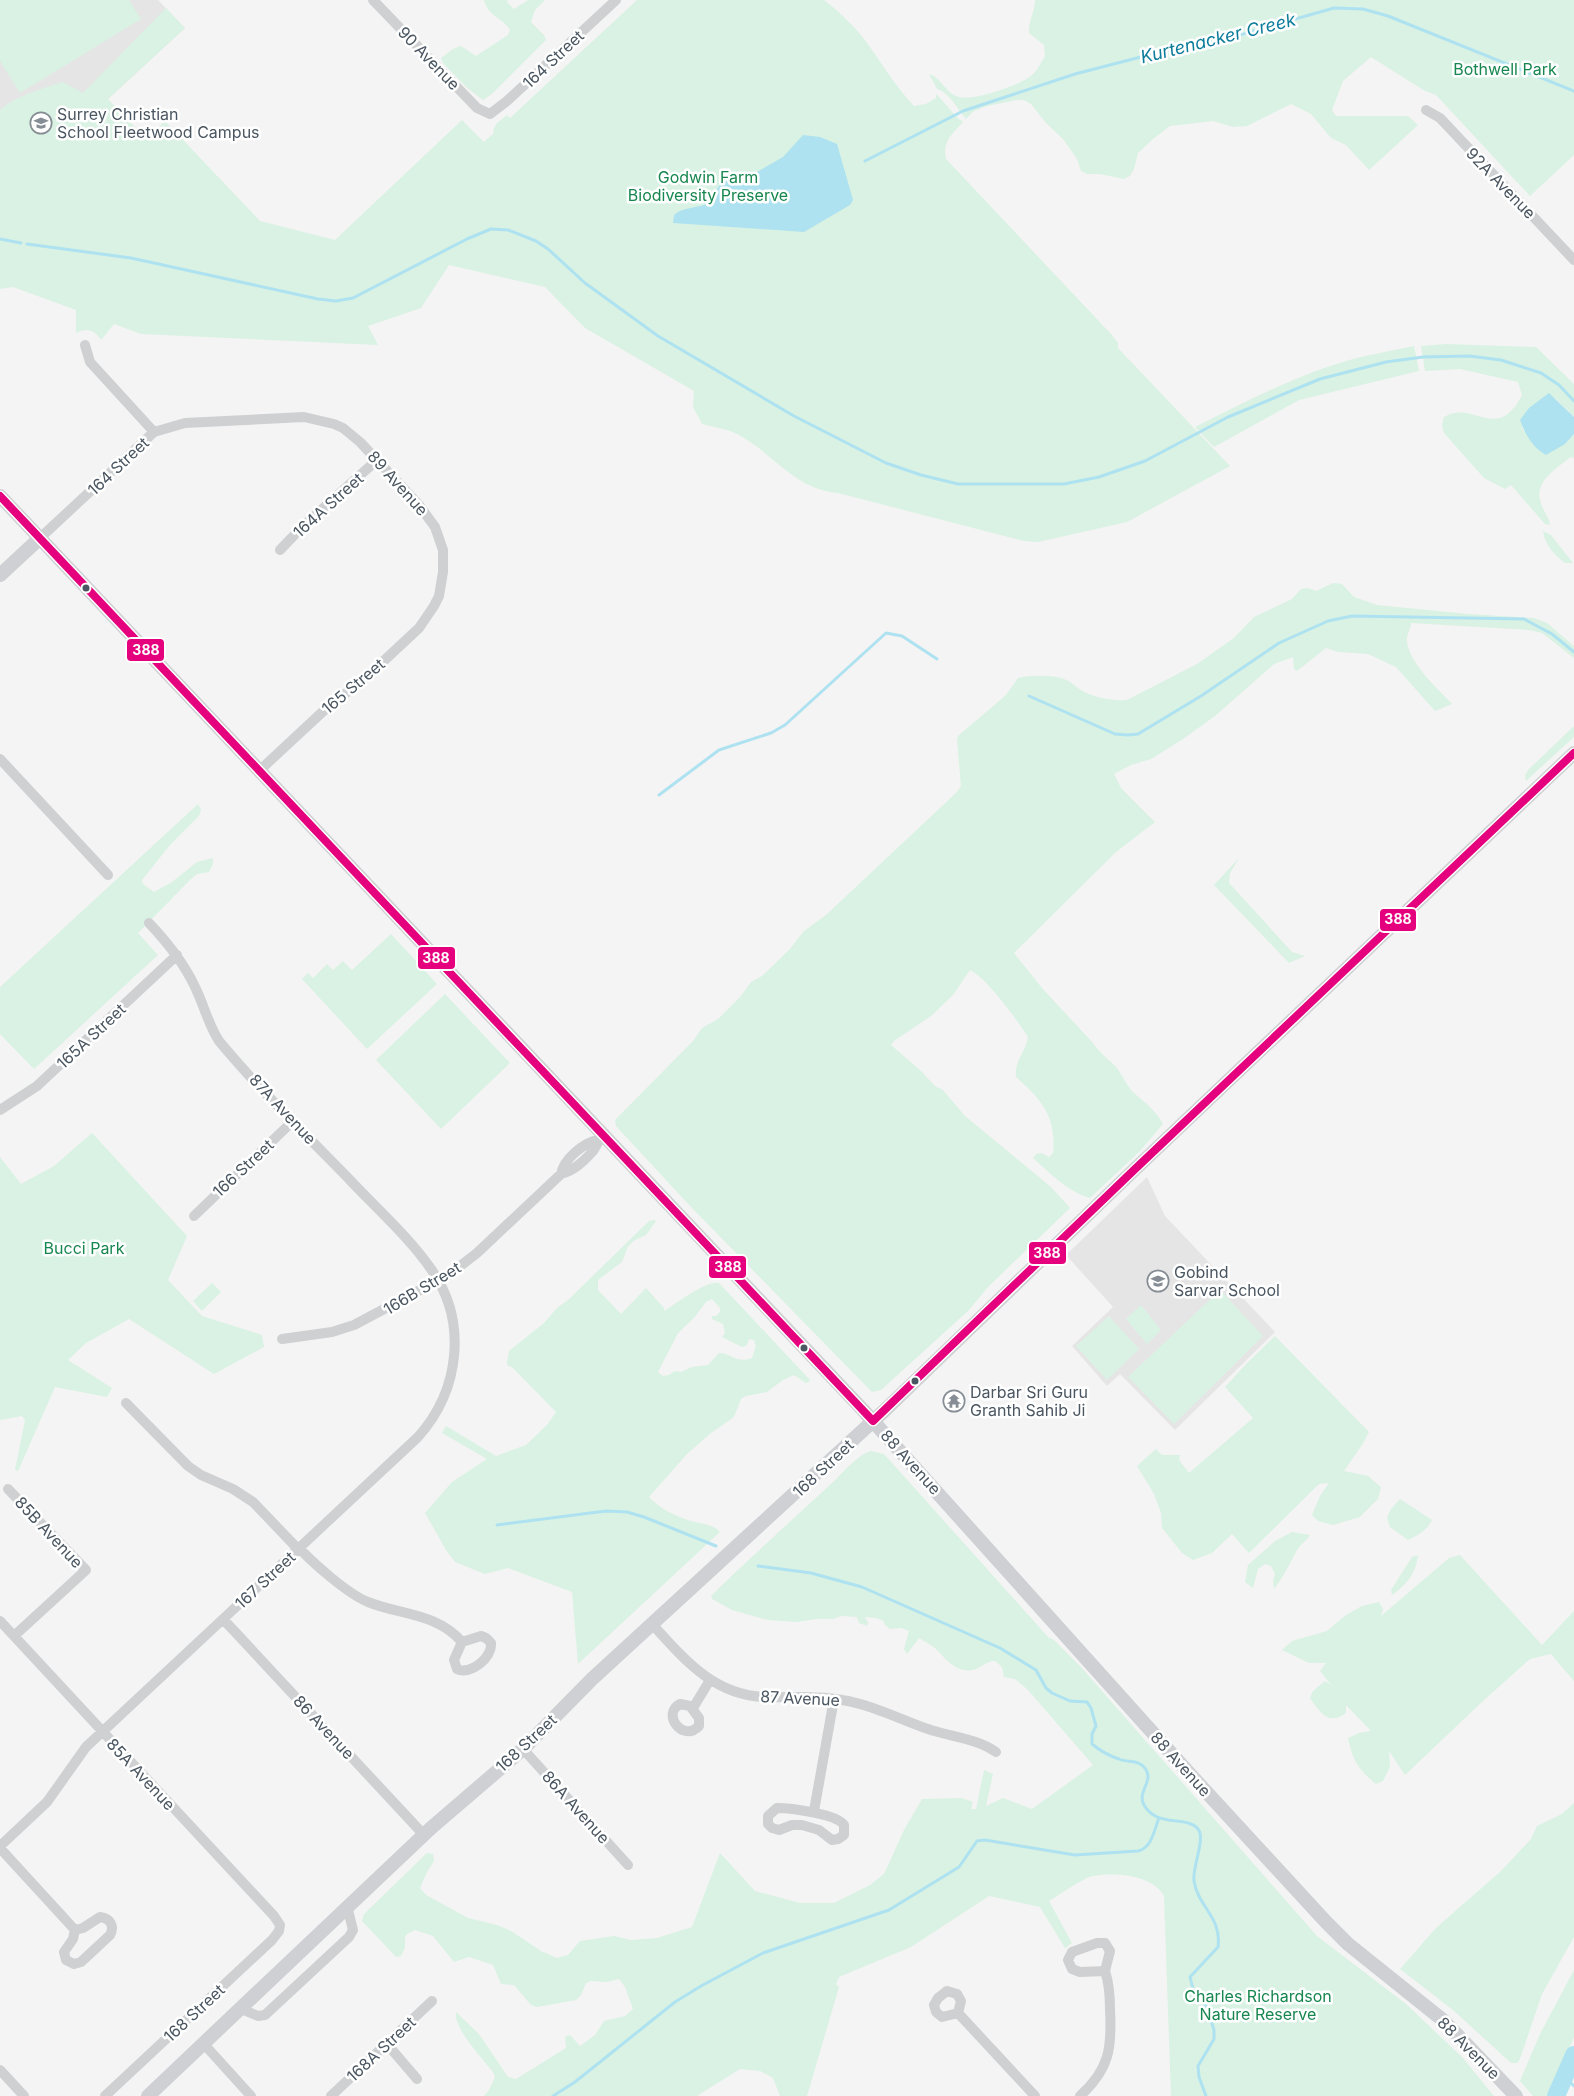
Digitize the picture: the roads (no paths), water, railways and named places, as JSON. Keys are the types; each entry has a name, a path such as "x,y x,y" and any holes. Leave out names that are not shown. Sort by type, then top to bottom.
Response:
{"main road":[{"name":"88 Avenue","path":"0,496 260,770 599,1141 873,1422 1188,1772 1326,1922 1348,1944 1444,2021 1516,2096"},
{"name":"164 Street","path":"0,576 40,538"},
{"name":"168 Street","path":"151,2095 347,1906 523,1748 592,1679 873,1422 1134,1170 1574,753"}],"street":[{"name":"90 Avenue","path":"373,0 477,108 487,114"},
{"name":"164 Street","path":"487,114 496,111 616,0"},
{"name":"92A Avenue","path":"1426,110 1440,118 1574,260"},
{"path":"85,345 90,362 154,432"},
{"name":"164 Street","path":"40,538 154,432 185,423 304,417 324,420"},
{"name":"89 Avenue","path":"324,420 352,434 419,505 435,527 443,550 444,572 439,596"},
{"name":"164A Street","path":"280,550 301,528 377,460"},
{"name":"165 Street","path":"260,770 331,704 360,683 419,628 439,596"},
{"path":"0,759 108,875"},
{"name":"87A Avenue","path":"149,923 177,956 193,982 209,1025 219,1041 416,1250 438,1281"},
{"name":"165A Street","path":"0,1110 37,1086 177,956"},
{"name":"166 Street","path":"194,1216 293,1121"},
{"name":"166B Street","path":"282,1338 323,1334 349,1327 375,1316 450,1274 477,1253 561,1174 571,1171 599,1141"},
{"name":"167 Street","path":"0,1847 45,1804 77,1756 418,1437 442,1403 451,1377 456,1345 452,1313 438,1281"},
{"path":"126,1403 188,1466 208,1479 227,1486 249,1499 298,1548 342,1586 362,1600 434,1622 448,1630 462,1642"},
{"name":"85B Avenue","path":"8,1489 86,1570 14,1636"},
{"name":"86 Avenue","path":"223,1619 424,1835"},
{"name":"85A Avenue","path":"0,1621 274,1916 280,1927"},
{"name":"87 Avenue","path":"652,1624 687,1662 710,1680 731,1690 750,1696 834,1698 877,1708 929,1729 982,1744 996,1752"},
{"path":"692,1708 710,1680"},
{"path":"814,1810 834,1698"},
{"name":"86A Avenue","path":"523,1748 628,1865"},
{"path":"776,1808 806,1812 814,1810 842,1822 845,1830 842,1836 832,1840 813,1828 794,1825 778,1830 768,1824 769,1814 776,1808"},
{"path":"0,1847 75,1930"},
{"name":"168 Street","path":"241,2009 258,2016 265,2015 349,1937 353,1930 347,1906"},
{"path":"100,1917 108,1919 112,1927 108,1938 81,1962 74,1964 66,1960 64,1954 73,1939 75,1930 83,1928 100,1917"},
{"name":"168 Street","path":"104,2096 272,1940 280,1927"},
{"path":"1080,2096 1093,2084 1102,2070 1110,2046 1109,1982 1105,1971"},
{"name":"168A Street","path":"331,2096 432,2001"},
{"path":"958,2013 1035,2096"},
{"path":"203,2043 251,2096"},
{"path":"386,2044 417,2078"},
{"path":"0,2070 24,2096"}],"water":[{"path":"803,135 820,137 837,144 853,200 850,205 804,232 673,223 674,215 678,212 708,204 712,201 723,181 734,182 743,180 783,157"},
{"path":"1549,393 1574,417 1574,434 1565,444 1546,455 1537,449 1530,440 1520,420 1529,408"}],"waterway":[{"name":"Kurtenacker Creek","path":"865,161 963,111 1075,74 1164,51 1232,37 1334,8 1363,9 1388,16 1574,91"},
{"path":"27,244 131,258 318,299 336,301 353,298 467,239 491,229 508,230 536,241 548,249 585,283 658,336 794,416 886,463 921,475 958,484 1064,484 1099,477 1145,461 1228,417 1320,379 1386,362 1423,357 1469,356 1501,360 1541,373 1559,385 1574,401"},
{"path":"0,239 21,243"},
{"path":"1029,696 1115,734 1138,734 1201,696 1279,643 1328,621 1352,616 1524,619 1552,634 1574,652"},
{"path":"659,795 719,750 771,733 785,725 886,633 902,636 937,659"},
{"path":"497,1525 606,1511 627,1512 716,1546"},
{"path":"758,1566 811,1573 862,1587 1000,1648 1036,1670 1046,1688 1052,1693 1070,1701 1087,1702 1091,1708 1096,1726 1092,1734 1092,1744 1101,1751 1116,1758 1140,1764 1147,1771 1148,1776 1142,1800 1150,1812 1164,1819 1193,1825 1198,1829 1200,1833 1200,1846 1194,1881 1196,1890 1213,1920 1218,1937 1218,1947 1190,1977 1193,1989 1207,2008 1214,2030 1214,2039 1198,2066 1199,2077 1206,2096"},
{"path":"553,2096 575,2082 675,2002 701,1986 763,1953 889,1910 959,1867 977,1841 985,1840 1075,1855 1138,1851 1143,1849 1149,1842 1159,1818"},
{"path":"1556,2096 1574,2055"},
{"path":"1564,2076 1574,2086"}],"place":[{"name":"Surrey Christian School Fleetwood Campus","path":"41,123"},
{"name":"Gobind Sarvar School","path":"1158,1281"},
{"name":"Darbar Sri Guru Granth Sahib Ji","path":"954,1401"}],"park label":[{"name":"Bothwell Park","path":"1505,69"},
{"name":"Godwin Farm Biodiversity Preserve","path":"708,186"},
{"name":"Bucci Park","path":"84,1248"},
{"name":"Charles Richardson Nature Reserve","path":"1258,2005"}]}
